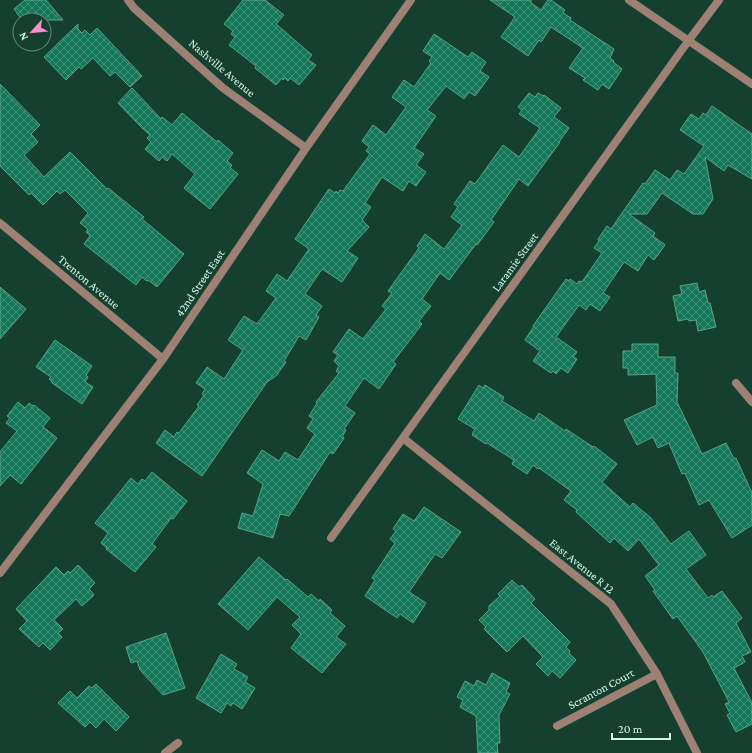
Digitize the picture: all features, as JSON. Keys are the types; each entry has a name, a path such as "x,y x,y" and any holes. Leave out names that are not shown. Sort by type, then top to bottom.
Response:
{"street":[{"name":"Nashville Avenue","path":"128,0 134,8 223,88 306,148"},
{"name":"42nd Street East","path":"0,573 163,359 306,148 411,0"},
{"path":"630,0 752,84"},
{"name":"Laramie Street","path":"331,538 718,0"},
{"name":"Trenton Avenue","path":"0,223 163,359"},
{"path":"736,383 752,402"},
{"name":"East Avenue R 12","path":"403,438 611,604 657,674 697,753"},
{"name":"Scranton Court","path":"557,726 657,674"},
{"path":"165,753 178,742"}],"building":[{"path":"25,0 46,0 63,20 52,20 52,12 16,12 14,9"},
{"path":"243,0 265,0 284,15 276,24 312,55 308,60 316,65 299,85 290,78 288,81 285,78 283,80 282,78 276,85 255,68 256,66 229,45 235,37 231,34 233,31 224,24"},
{"path":"490,0 531,0 531,3 541,10 548,0 551,0 565,10 563,13 571,18 570,20 614,49 610,58 622,69 609,89 602,84 598,90 583,80 585,78 569,68 583,48 551,27 541,42 539,40 528,56 501,37 515,17"},
{"path":"78,24 78,29 82,33 85,30 90,35 97,28 142,76 130,87 115,72 110,76 93,58 81,69 79,67 66,80 44,57 49,52 52,52 52,49"},
{"path":"434,34 468,57 472,52 486,62 480,71 489,77 475,96 469,92 464,99 446,86 427,110 436,116 414,148 424,154 416,165 426,172 416,186 409,181 403,191 382,177 365,203 371,207 362,220 369,227 347,251 358,258 342,282 322,269 305,294 322,306 316,315 319,317 306,340 299,336 284,361 286,362 276,376 267,382 202,476 156,443 165,430 174,437 177,432 179,433 199,406 197,405 204,395 202,394 205,389 196,383 207,367 224,379 243,350 228,340 244,316 257,324 276,298 266,291 277,274 287,281 309,249 295,239 329,189 335,193 336,191 338,193 340,190 343,191 370,154 366,151 369,147 362,141 373,125 386,135 406,107 392,97 404,80 414,87 431,63 429,61 432,57 423,51"},
{"path":"0,84 40,125 31,134 38,142 24,155 44,177 70,152 107,189 108,188 144,217 142,219 184,254 157,287 142,277 136,285 84,244 90,236 86,232 88,229 80,223 88,213 65,190 60,194 57,191 43,205 31,193 29,195 0,166"},
{"path":"132,88 161,119 162,117 172,125 182,113 217,142 218,140 233,153 227,161 232,165 230,168 238,174 210,209 184,188 195,174 172,154 167,161 162,157 159,161 145,149 151,142 147,138 150,135 118,103"},
{"path":"529,93 535,97 538,93 543,96 544,95 561,108 554,117 569,128 560,142 528,186 519,179 491,220 494,222 449,280 440,273 422,299 431,306 419,321 422,324 393,362 396,364 379,389 364,378 345,406 355,413 344,429 346,430 342,437 344,438 333,454 330,452 289,516 280,514 273,538 238,528 242,513 253,516 263,484 247,473 262,450 279,461 285,452 298,460 315,434 307,428 313,419 309,416 317,403 316,402 339,373 336,371 339,366 334,361 338,355 333,352 349,329 363,339 386,309 382,306 392,293 388,291 419,248 417,246 425,234 444,249 462,225 451,217 458,207 454,204 470,181 475,184 503,145 519,157 540,128 519,114 522,110 518,107"},
{"path":"712,106 752,134 752,179 728,165 724,171 705,157 713,199 703,214 693,214 662,193 647,214 629,214 655,233 653,236 665,245 654,260 648,255 638,271 624,262 603,293 610,297 600,311 590,304 586,310 579,305 556,337 577,352 573,357 577,359 568,373 561,368 556,374 553,371 551,373 533,361 540,351 525,340 533,326 566,279 569,281 570,279 577,284 579,281 582,282 602,253 594,248 599,241 598,239 607,226 611,229 643,183 645,184 655,170 670,180 677,170 684,174 704,146 680,130 691,114 699,119 703,113 706,115"},
{"path":"697,283 699,292 705,290 716,327 698,331 696,320 689,321 688,319 678,321 673,296 682,294 680,286"},
{"path":"0,287 26,309 0,339"},
{"path":"55,340 92,366 86,375 88,377 85,382 93,387 82,404 52,383 49,379 51,377 36,367"},
{"path":"632,344 658,344 658,357 675,357 675,373 678,373 677,402 702,454 726,443 734,459 736,458 752,493 752,525 732,538 709,500 699,505 685,473 682,474 669,443 658,448 653,437 637,445 624,420 657,405 656,374 628,375 628,368 623,368 623,351 632,351"},
{"path":"479,385 483,388 485,385 504,397 502,401 534,421 539,413 565,431 566,429 593,447 594,446 617,464 602,482 630,507 633,503 651,518 671,544 689,531 706,555 686,569 708,598 712,595 713,597 722,591 742,618 736,623 751,652 742,656 745,662 734,668 752,703 752,724 736,732 727,715 730,713 725,704 729,702 703,652 677,616 673,619 653,591 655,590 645,576 659,565 639,539 628,551 614,538 610,543 576,512 577,510 564,500 571,491 533,465 527,474 512,464 514,460 472,435 475,429 458,419"},
{"path":"18,402 25,408 29,403 33,406 34,405 50,418 43,427 57,438 21,484 10,475 0,486 0,452 17,431 6,423 10,418 7,416"},
{"path":"152,472 187,501 173,519 171,518 152,544 156,547 135,572 106,549 107,548 101,543 108,533 95,523 131,478 138,484 142,479 145,481"},
{"path":"424,507 461,532 442,558 435,554 409,592 426,603 413,623 400,614 397,618 365,596 375,580 372,578 395,543 390,539 396,531 393,529 403,514 414,521"},
{"path":"259,557 308,597 311,594 319,601 320,599 332,610 330,613 345,626 336,637 346,644 322,673 291,648 301,634 292,625 300,617 277,597 248,630 218,604"},
{"path":"78,565 95,583 89,589 94,595 82,606 76,599 54,620 63,629 58,633 62,637 50,650 43,643 39,647 19,629 27,621 16,609 56,567 64,575 68,571 70,573"},
{"path":"512,580 519,587 522,585 535,599 531,603 570,642 566,647 570,651 569,653 576,660 560,678 552,671 548,676 536,664 543,657 523,636 507,652 484,629 486,627 479,620 489,610 489,606 500,596 498,594"},
{"path":"166,633 185,688 163,695 140,670 137,661 131,663 126,647"},
{"path":"221,654 237,664 234,669 248,677 245,682 255,688 242,709 233,703 231,706 227,703 221,713 196,698"},
{"path":"492,673 510,683 506,692 510,694 499,715 500,743 497,743 498,753 478,753 476,716 460,707 463,700 457,697 465,681 474,686 477,680 486,685"},
{"path":"96,684 129,717 116,731 104,719 96,728 90,722 85,727 58,703 70,691 77,698 89,686 92,688"}]}
